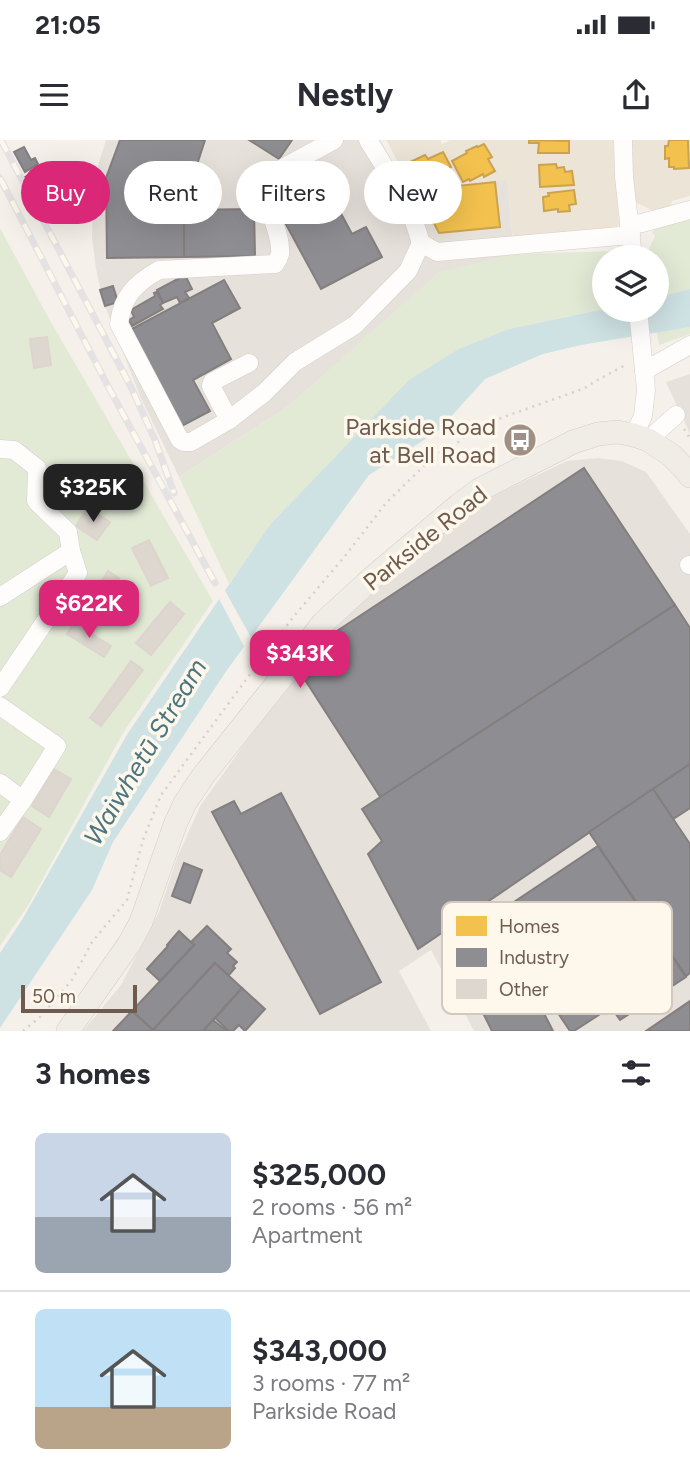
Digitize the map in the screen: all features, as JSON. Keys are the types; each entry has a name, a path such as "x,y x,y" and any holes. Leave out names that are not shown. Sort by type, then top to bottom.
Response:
{"main road":[{"name":"Parkside Road","path":"68,1031 129,944 141,922 185,803 203,776 323,623 372,578 479,490 573,442 598,434 617,432 641,437"},
{"path":"641,437 671,455 690,476"}],"street":[{"path":"334,140 259,184 279,241 280,256 275,264 159,270 144,278 123,302 119,324 180,440 191,442 229,420 264,393 295,362 355,325 408,271 421,243"},
{"path":"368,140 409,206 421,243 437,252 527,246 630,230 642,223 690,209"},
{"path":"623,140 632,245"},
{"path":"639,322 641,339 637,367 646,390 641,437"},
{"path":"637,367 690,345"},
{"path":"229,420 211,386 212,382 248,363"},
{"path":"641,437 676,415"},
{"path":"0,449 14,450 37,468 36,500 68,532 78,573 0,688"},
{"path":"0,597 71,551"},
{"path":"0,706 57,746 0,832"},
{"path":"0,783 23,800"}],"path":[{"path":"23,1031 40,1017 72,980 92,942 127,900 143,840 161,795 272,644 386,503 435,456 460,441 472,430 637,367"}],"shaded area":[{"path":"106,140 380,140 392,161 364,161 364,224 462,224 462,185 507,180 514,254 362,341 287,407 179,477 140,396 103,301 96,269 92,224 110,224 110,161 99,161"},
{"path":"386,140 440,140 442,144 451,140 613,140 619,224 615,229 513,240 507,181 462,185 462,161 397,161"},
{"path":"631,140 690,140 690,196 672,201 671,207 656,212 637,203 632,175"},
{"path":"690,374 690,434 666,382"},
{"path":"598,458 622,461 646,472 690,534 690,1031 474,1031 465,1014 672,1014 672,902 442,902 442,971 431,950 399,971 431,1031 83,1031 121,985 159,912 177,858 200,806 323,634 462,511 567,461"}],"green space":[{"path":"690,217 690,289 669,295 669,245 651,245 655,236 652,232"},
{"path":"0,228 48,317 213,601 123,733 29,904 0,946"},
{"path":"592,252 592,312 509,329 269,526 229,584 179,477 287,407 439,272 514,254"},
{"path":"690,327 690,334 659,345 657,332"}],"water":[{"name":"Waiwhetū Stream","path":"690,289 690,327 543,354 485,379 438,431 369,475 227,670 113,842 92,890 0,1028 0,953 22,920 128,733 269,526 409,380 459,349 509,329 592,312 592,322 669,322 669,295"}],"pier":[{"path":"223,587 253,641 246,650 217,595"}],"building: Homes":[{"path":"529,140 569,141 569,153 538,153 539,143 529,143"},
{"path":"669,140 688,140 689,168 669,167 669,158 665,159 665,146 668,146"},
{"path":"484,144 492,157 488,159 495,171 463,182 462,161 452,161 467,153 466,151"},
{"path":"443,152 448,161 412,161 425,155 428,159"},
{"path":"556,164 557,168 564,167 565,172 572,171 574,185 540,187 539,165"},
{"path":"495,182 500,227 439,233 434,224 462,224 462,185"},
{"path":"574,190 576,204 569,205 570,211 544,211 543,197 549,196 548,193"}],"building: Industry":[{"path":"120,140 205,140 198,161 124,161 124,224 184,224 184,257 107,258 110,167"},
{"path":"249,140 292,140 279,159"},
{"path":"24,147 31,160 35,158 36,161 21,161 21,165 14,152"},
{"path":"222,209 236,209 236,224 254,224 255,256 184,257 184,224 222,224"},
{"path":"286,224 347,224 352,234 366,227 382,257 321,289"},
{"path":"185,275 192,289 185,292 189,298 180,303 177,297 163,303 157,290"},
{"path":"224,280 240,308 212,323 231,359 193,380 210,411 180,427 128,331"},
{"path":"113,286 118,302 105,306 100,290"},
{"path":"157,292 163,309 132,326 129,320 134,317 131,310 155,296 154,293"},
{"path":"584,468 675,605 381,798 300,672 337,631"},
{"path":"675,605 690,628 690,764 487,902 442,902 442,933 418,949 368,854 382,841 362,809"},
{"path":"690,764 690,808 673,819 653,789"},
{"path":"653,789 690,844 690,973 686,976 672,955 672,902 636,902 589,832"},
{"path":"281,793 381,982 320,1014 212,812 234,801 241,814"},
{"path":"598,846 636,902 514,902"},
{"path":"184,863 202,870 190,903 172,896"},
{"path":"207,926 231,949 227,953 237,962 233,966 235,968 228,976 215,963 153,1030 132,1011 194,945 191,942"},
{"path":"179,931 194,945 160,981 147,969"},
{"path":"672,956 686,977 672,986"},
{"path":"215,963 242,988 203,1031 154,1031 153,1030"},
{"path":"242,988 265,1009 245,1031 239,1025 229,1031 215,1018"},
{"path":"690,1001 690,1031 646,1031 672,1014"},
{"path":"132,1011 153,1030 154,1031 113,1031"},
{"path":"484,1014 544,1014 553,1031 492,1031"},
{"path":"559,1014 600,1014 574,1031 570,1031"},
{"path":"616,1014 629,1014 620,1020"},
{"path":"213,1020 227,1031 203,1031"}],"building: Other":[{"path":"47,337 51,365 34,368 30,339"},
{"path":"88,508 110,522 97,540 76,526"},
{"path":"149,540 168,578 151,586 132,548"},
{"path":"108,571 119,578 111,589 101,582"},
{"path":"106,594 133,610 125,623 98,608"},
{"path":"170,602 184,614 151,655 136,643"},
{"path":"74,623 111,646 104,657 67,634"},
{"path":"131,661 143,670 101,726 90,718"},
{"path":"54,769 71,779 49,817 32,806"},
{"path":"23,817 41,829 11,877 0,870 0,855"}],"railway":[{"path":"1,140 131,387 155,440 174,493"},
{"path":"0,178 110,390 215,583"}],"place":[{"name":"Parkside Road at Bell Road","path":"520,440"}]}
